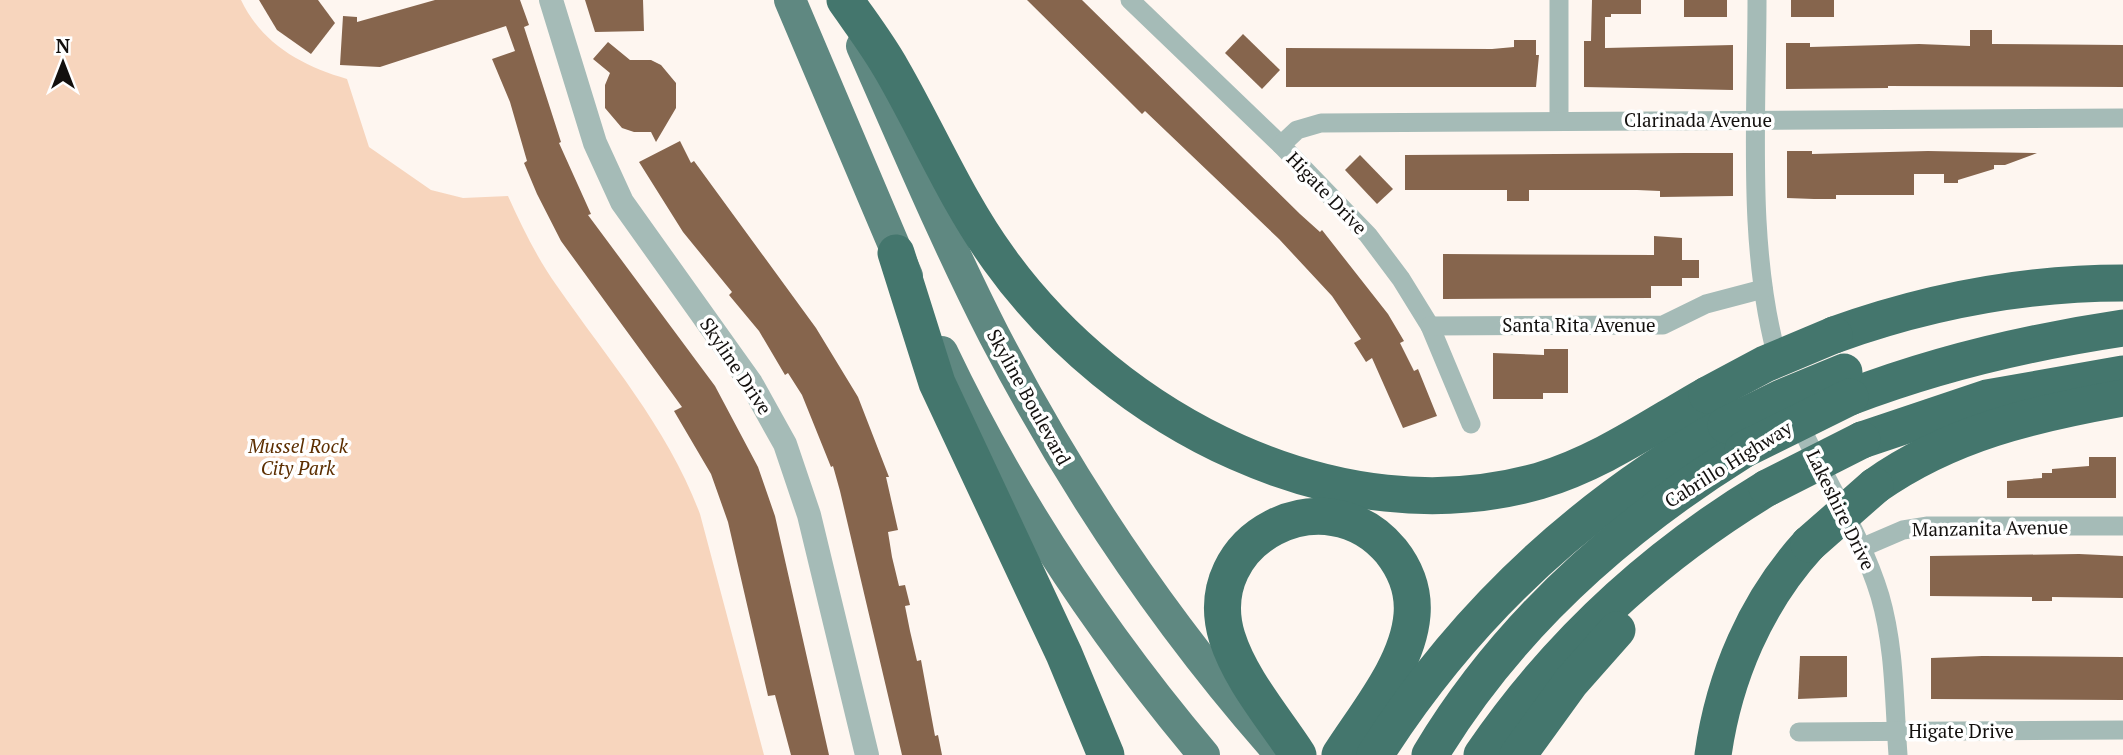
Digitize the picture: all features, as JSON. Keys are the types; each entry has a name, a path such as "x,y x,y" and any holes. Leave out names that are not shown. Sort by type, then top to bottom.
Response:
{"highway":[{"path":"843,0 890,65 989,244 1033,301 1077,346 1124,385 1185,425 1232,448 1292,471 1352,487 1407,495 1466,494 1521,485 1725,423"},
{"path":"896,253 937,383 1074,676 1106,755"},
{"path":"1375,755 1445,656 1528,567 1573,526 1631,483 1725,423 1765,365 1834,335 1899,314 1989,295 2056,286 2123,284"},
{"name":"Cabrillo Highway","path":"1430,755 1500,657 1576,576 1639,522 1725,423 1847,385 2072,336 2123,328"},
{"path":"1482,755 1517,706 1589,625 1661,560 1767,488 1862,440 1987,398 2123,374"},
{"path":"1713,755 1729,683 1746,640 1780,580 1810,544 1875,486 1935,449 1977,432 2044,413 2123,398"},
{"path":"1518,755 1590,660 1731,510"},
{"path":"1298,755 1237,659 1227,638 1223,606 1231,572 1255,540 1290,520 1317,516 1344,520 1378,538 1401,564 1412,595 1412,618 1404,648 1340,755"}],"main road":[{"path":"790,0 896,253 957,384 1032,518 1109,635 1204,755"},
{"name":"Skyline Boulevard","path":"843,0 980,307 1055,445 1167,616 1281,755"}],"street":[{"name":"Skyline Drive","path":"551,0 595,143 617,192 751,383 785,444 818,550 867,755"},
{"name":"Higate Drive","path":"1130,0 1280,145 1368,235 1401,279 1430,326 1471,424"},
{"path":"1559,0 1559,120"},
{"name":"Lakeshire Drive","path":"1757,0 1757,120 1763,289 1774,347 1793,409 1861,548 1880,596 1890,641 1898,755"},
{"name":"Clarinada Avenue","path":"1280,145 1297,130 1321,123 2123,118"},
{"name":"Santa Rita Avenue","path":"1430,326 1663,325 1706,304 1763,289"},
{"name":"Manzanita Avenue","path":"1861,548 1903,530 1928,526 2123,526"},
{"name":"Higate Drive","path":"1799,732 2123,730"}],"green space":[{"name":"Mussel Rock City Park","path":"0,0 241,0 260,29 285,51 314,67 347,79 369,147 431,190 463,198 508,196 543,264 636,396 687,483 700,514 764,755 0,755"}],"building":[{"path":"259,0 318,0 335,23 311,54 277,30"},
{"path":"435,0 520,0 529,25 524,27 561,142 559,143 591,214 588,215 715,386 758,467 775,516 829,755 791,755 775,695 768,696 728,522 711,474 674,411 682,407 561,241 537,194 524,163 527,161 510,102 492,59 515,51 506,26 380,67 340,65 343,16 357,17 357,22"},
{"path":"585,0 643,0 644,31 595,32"},
{"path":"1027,0 1082,0 1300,214 1320,232 1322,230 1388,314 1404,341 1400,343 1414,371 1418,369 1437,416 1403,428 1372,358 1366,362 1354,343 1361,339 1332,296 1279,239 1145,111 1142,114"},
{"path":"1592,0 1641,0 1641,14 1611,14 1611,17 1605,17 1605,48 1733,45 1733,90 1584,87 1584,41 1591,41"},
{"path":"1684,0 1727,0 1727,17 1684,17"},
{"path":"1791,0 1834,0 1834,17 1791,17"},
{"path":"1970,30 1992,30 1992,44 2123,45 2123,87 1888,86 1786,89 1786,43 1810,43 1810,47 1919,44 1970,46"},
{"path":"1243,34 1280,70 1262,89 1225,53"},
{"path":"1514,40 1536,40 1536,55 1539,55 1536,87 1286,87 1286,48 1492,49 1514,47"},
{"path":"608,42 630,60 651,60 661,65 676,83 676,108 656,142 651,132 634,132 622,128 605,108 605,85 610,73 593,59"},
{"path":"680,141 691,163 694,161 816,328 858,397 889,477 886,477 898,530 888,532 892,557 899,586 905,585 910,605 905,606 910,631 917,661 921,660 935,736 938,735 942,755 902,755 840,491 833,466 831,467 802,395 788,373 785,375 759,331 729,295 732,292 683,232 639,162"},
{"path":"1787,151 1812,151 1812,154 1928,151 2037,153 2005,165 1994,165 1994,169 1958,180 1958,183 1944,183 1944,174 1914,174 1914,195 1836,195 1836,199 1814,199 1787,198"},
{"path":"1733,153 1733,196 1660,197 1660,191 1637,190 1529,190 1529,201 1507,201 1507,190 1405,190 1405,155"},
{"path":"1360,155 1393,189 1377,204 1345,170"},
{"path":"1654,236 1682,238 1682,260 1699,260 1699,278 1682,278 1682,286 1651,286 1651,298 1443,299 1443,254 1654,255"},
{"path":"1544,349 1568,349 1568,393 1543,393 1543,399 1493,399 1493,353 1544,355"},
{"path":"2089,457 2116,457 2116,498 2007,498 2007,481 2042,478 2042,473 2052,473 2052,469 2089,466"},
{"path":"1930,556 2123,556 2123,598 2052,597 2052,601 2032,601 2032,597 1930,596"},
{"path":"1800,656 1847,656 1847,697 1798,699"},
{"path":"2123,657 2123,700 1931,699 1931,658"}]}
